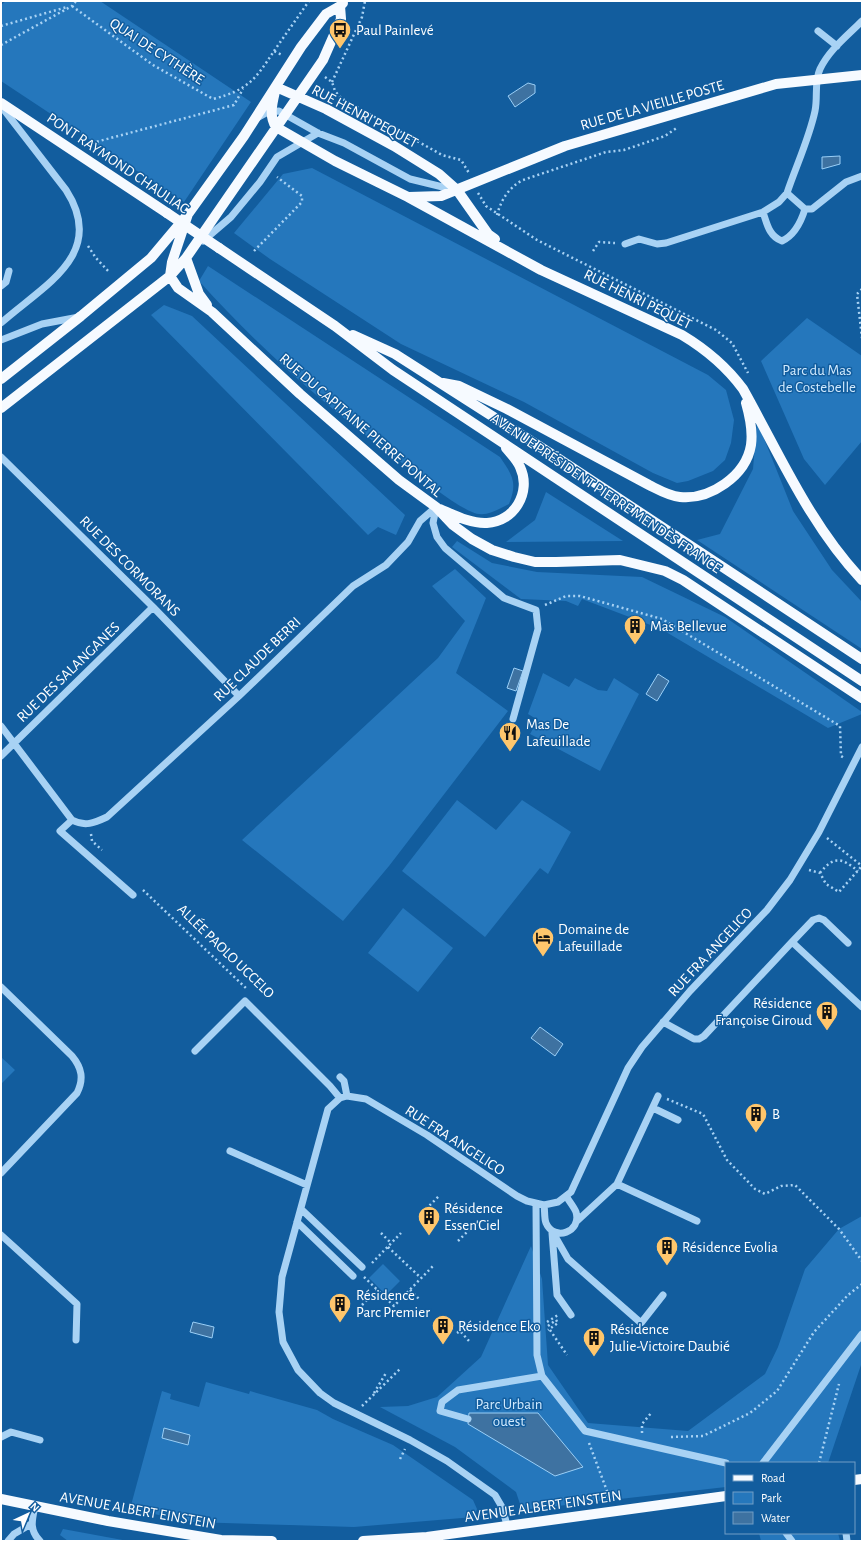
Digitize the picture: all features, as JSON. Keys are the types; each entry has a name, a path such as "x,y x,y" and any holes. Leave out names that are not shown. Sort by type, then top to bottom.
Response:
{"main road":[{"path":"1,379 151,258 188,214 255,119 296,53 326,14 342,4"},
{"path":"1,408 170,276 186,258 323,60 341,19 342,4"},
{"name":"RUE DE LA VIEILLE POSTE","path":"457,190 530,159 580,142 776,84 817,78 862,75"},
{"path":"276,87 271,112 271,120 276,127"},
{"name":"RUE HENRI PEQUET","path":"276,87 298,98 326,109 394,146 439,174 457,190 488,234 509,251"},
{"name":"PONT RAYMOND CHAULIAC","path":"1,104 219,248"},
{"name":"RUE HENRI PEQUET","path":"276,127 335,161 509,251 541,270 682,336 702,347 732,374 743,389"},
{"path":"408,198 441,196 457,190"},
{"path":"170,276 175,249 188,214"},
{"name":"AVENUE PRÉSIDENT PIERRE MENDÈS FRANCE","path":"219,248 335,326 393,370 862,681"},
{"name":"RUE DU CAPITAINE PIERRE PONTAL","path":"186,258 199,294 212,312"},
{"name":"RUE DU CAPITAINE PIERRE PONTAL","path":"170,276 178,288 212,312 300,394 399,480 436,507"},
{"name":"AVENUE PRÉSIDENT PIERRE MENDÈS FRANCE","path":"335,326 395,354 553,455 862,659"},
{"path":"439,383 459,386 506,408 649,486 667,494 681,497 709,493 719,488 730,480 746,459 751,446 751,421 743,389"},
{"path":"743,389 809,511 832,546 862,580"},
{"path":"436,507 472,521 486,524 498,521 515,510 520,502 524,480 521,468 499,440"},
{"path":"436,507 453,525 472,539 492,550 514,557 535,562 620,560 665,571 683,580 862,698"},
{"name":"AVENUE ALBERT EINSTEIN","path":"363,1541 427,1539 507,1525 725,1496"},
{"name":"AVENUE ALBERT EINSTEIN","path":"1,1499 108,1521 221,1540 272,1541"}],"street":[{"path":"625,244 639,239 657,244 666,243 763,212 778,202 787,193 815,113 817,78 827,58 862,21"},
{"path":"818,31 837,46"},
{"path":"1,104 75,204 80,219 79,237 73,254 65,268 51,282 1,323"},
{"path":"255,119 271,112 279,111 318,133 344,143 410,180 457,190"},
{"path":"186,258 231,216 260,182 277,157 318,133"},
{"path":"787,193 806,209 812,209 846,182 862,176"},
{"path":"763,212 769,231 776,239 782,241 788,238 801,222 806,209"},
{"path":"1,286 6,282 9,271"},
{"path":"1,340 42,324 81,316"},
{"name":"RUE DES CORMORANS","path":"1,456 153,607 239,696"},
{"name":"RUE DU CAPITAINE PIERRE PONTAL","path":"436,507 433,523 437,537 445,548 504,598 536,610"},
{"name":"RUE CLAUDE BERRI","path":"90,824 107,817 239,696 352,586 386,565 408,542 420,521 436,507"},
{"name":"RUE DES SALANGANES","path":"1,756 153,607"},
{"path":"513,718 538,629 536,610"},
{"path":"1,726 72,820 80,824 90,824"},
{"name":"RUE FRA ANGELICO","path":"340,1098 347,1096 366,1100 427,1135 517,1196 536,1203 544,1204 558,1202 570,1192 628,1068 642,1046 767,910 800,867 860,750"},
{"path":"72,820 60,830 133,895"},
{"path":"663,1022 694,1039 699,1039 704,1036 813,920 819,918 824,920 848,943"},
{"path":"792,942 862,1007"},
{"path":"1,987 78,1062 82,1076 77,1093 1,1173"},
{"path":"195,1051 245,1001 330,1086 340,1098 328,1109 282,1277 279,1312 283,1342 298,1370 320,1393 441,1458 494,1495 502,1507 507,1525"},
{"path":"340,1077 344,1080 347,1096"},
{"path":"552,1231 562,1234 572,1230 577,1221 618,1184 658,1096"},
{"path":"653,1108 678,1120"},
{"path":"230,1151 307,1185"},
{"path":"618,1184 697,1221"},
{"path":"566,1196 576,1211 577,1221"},
{"path":"536,1203 537,1355 542,1376 585,1431 725,1463"},
{"path":"544,1204 546,1223 568,1259 641,1323 663,1295"},
{"path":"301,1209 364,1268"},
{"path":"297,1222 353,1276"},
{"path":"552,1231 557,1295 571,1314"},
{"path":"1,1235 77,1304 76,1340"},
{"path":"763,1462 862,1334"},
{"path":"468,1419 440,1411 442,1402 458,1390 542,1376"},
{"path":"1,1437 11,1432 40,1440"},
{"path":"35,1506 30,1524 35,1536 40,1541"},
{"path":"8,1541 14,1534 30,1524"}],"path":[{"path":"1,45 72,6 76,1"},
{"path":"274,51 309,1"},
{"path":"332,82 362,18 365,1"},
{"path":"1,26 72,6"},
{"name":"QUAI DE CYTHÈRE","path":"72,6 153,65 213,99"},
{"path":"92,143 234,106 244,88"},
{"path":"681,126 665,136 624,150 606,152 518,182 502,199 497,215 537,240 716,330 732,343 749,375"},
{"path":"254,251 302,202 302,196 277,177"},
{"path":"79,237 88,244 96,258 110,273"},
{"path":"592,251 599,242 625,244"},
{"path":"862,289 857,294 862,338"},
{"path":"536,610 566,596 580,596 662,619 840,726 841,756 847,759 852,750 860,750"},
{"path":"90,824 92,841 104,852"},
{"path":"800,867 820,873 826,884 839,892 862,866 819,832"},
{"path":"820,873 828,863 836,860 845,861 858,871"},
{"name":"ALLÉE PAOLO UCCELO","path":"138,885 254,995"},
{"path":"658,1096 703,1114 727,1160 755,1189 765,1194 781,1186 795,1185 839,1229 862,1261"},
{"path":"426,1209 440,1194"},
{"path":"458,1241 472,1227"},
{"path":"381,1233 391,1243"},
{"path":"401,1233 388,1247 364,1268 361,1274 394,1306 433,1266"},
{"path":"388,1247 420,1278"},
{"path":"655,1446 668,1438 703,1436 750,1413 777,1391 814,1332 848,1295 862,1284"},
{"path":"362,1305 377,1290"},
{"path":"410,1290 420,1300"},
{"path":"550,1330 567,1355"},
{"path":"457,1333 460,1331 469,1340"},
{"path":"355,1413 401,1368"},
{"path":"372,1397 386,1373"},
{"path":"819,1462 840,1383"},
{"path":"642,1444 642,1424 652,1412"},
{"path":"585,1431 607,1491"}],"green space":[{"path":"6,1 100,1 251,102 184,202 1,81 1,5"},
{"path":"312,168 708,375 726,390 734,420 731,443 725,460 713,471 688,481 677,483 653,473 524,402 401,344 270,259 234,233 283,174"},
{"path":"208,266 500,457 508,469 513,484 512,496 509,504 486,514 477,514 463,508 348,421 322,400 246,331 199,281"},
{"path":"164,305 192,316 405,515 396,535 378,527 368,535 151,315"},
{"name":"Parc du Mas de Costebelle","path":"807,318 862,356 862,441 825,485 804,459 761,361"},
{"path":"757,421 793,511 832,570 862,602 862,649 697,540 720,534 753,469"},
{"path":"546,492 623,541 506,542 535,520"},
{"path":"457,541 492,563 537,572 642,577 725,617 862,712 862,714 828,728 661,629 582,599 578,606 566,601 521,599 452,547"},
{"path":"455,569 486,598 456,673 508,711 389,866 343,921 242,840 438,658 465,621 432,586"},
{"path":"543,673 569,687 575,678 598,690 607,691 614,678 639,694 600,771 530,734 538,720 528,714"},
{"path":"457,800 496,830 522,800 571,832 548,874 540,868 485,937 402,871"},
{"path":"403,908 453,948 418,992 368,953"},
{"path":"1,1057 15,1070 1,1084"},
{"name":"Parc Urbain ouest","path":"862,1216 862,1362 828,1462 725,1462 725,1487 522,1510 516,1492 455,1447 380,1407 408,1406 437,1397 481,1357 531,1246 542,1279 548,1365 588,1423 688,1431 765,1374 778,1347 805,1269 839,1229"},
{"path":"383,1264 400,1281 386,1295 369,1278"},
{"path":"206,1382 249,1394 250,1391 317,1410 333,1419 393,1445 473,1500 477,1509 474,1517 354,1527 193,1522 130,1509 162,1391 171,1394 170,1399 199,1407"},
{"path":"63,1529 128,1541 68,1541 60,1535"},
{"path":"759,1534 838,1534 840,1541 761,1541"}],"water":[{"path":"528,83 535,85 535,93 515,107 508,96"},
{"path":"840,156 840,164 822,169 822,157"},
{"path":"514,668 523,671 516,691 507,688"},
{"path":"658,674 669,681 657,701 646,694"},
{"path":"540,1027 563,1044 555,1056 531,1038"},
{"path":"193,1322 214,1327 212,1338 190,1332"},
{"path":"469,1413 538,1413 583,1467 555,1476 468,1424"},
{"path":"164,1428 190,1435 188,1445 162,1438"}],"place":[{"name":"Paul Painlevé","path":"340,50"},
{"name":"Mas Bellevue","path":"635,646"},
{"name":"Mas De Lafeuillade","path":"510,752"},
{"name":"Domaine de Lafeuillade","path":"543,958"},
{"name":"Résidence Françoise Giroud","path":"827,1032"},
{"name":"B","path":"756,1134"},
{"name":"Résidence Essen'Ciel","path":"429,1236"},
{"name":"Résidence Evolia","path":"667,1266"},
{"name":"Résidence Parc Premier","path":"340,1324"},
{"name":"Résidence Eko","path":"443,1346"},
{"name":"Résidence Julie-Victoire Daubié","path":"594,1358"}]}
